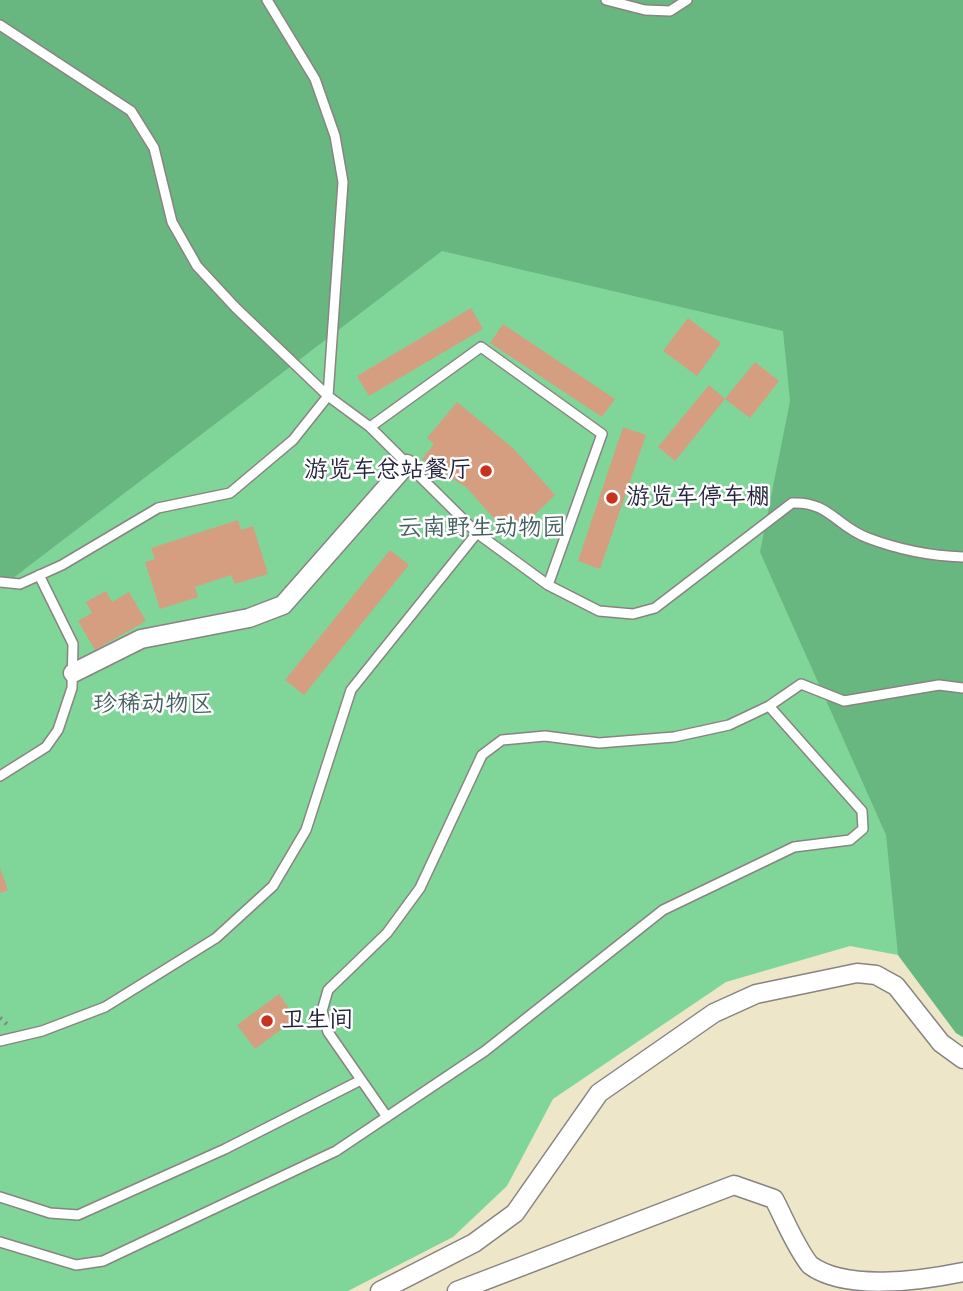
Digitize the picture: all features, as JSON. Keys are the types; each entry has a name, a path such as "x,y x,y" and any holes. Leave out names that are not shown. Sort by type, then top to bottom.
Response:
{"street":[{"path":"73,673 141,639 250,618 283,605 407,464"},
{"path":"380,1291 474,1243 515,1213 599,1093 715,1013 756,994 857,972 876,975 896,986 941,1043 963,1059"},
{"path":"457,1291 734,1185 774,1199 810,1266 832,1282 851,1288 891,1287 963,1272"}],"lane":[{"path":"0,582 20,584 159,508 230,493 293,440 328,396 343,182 335,136 315,79 267,0"},
{"path":"606,0 645,10 670,11 687,0"},
{"path":"0,25 131,111 154,148 172,222 197,266 235,307 328,396 370,427 477,533 548,585 599,611 633,614 655,608 792,503 811,502 866,538 925,553 963,557"},
{"path":"370,427 481,347 602,434 548,585"},
{"path":"0,1041 42,1031 105,1007 216,938 273,886 306,830 351,690 477,533"},
{"path":"0,776 46,747 58,730 73,673 73,644 39,575"},
{"path":"387,1117 328,1032 322,1011 328,990 387,933 420,888 482,755 502,740 545,736 599,743 674,737 729,725 769,706 801,684 844,701 939,685 963,688"},
{"path":"0,1242 76,1265 103,1261 336,1152 485,1051 663,910 794,847 849,839 863,829 862,811 769,706"},
{"path":"0,1197 50,1213 78,1215 225,1149 361,1080"}],"green space":[{"name":"云南野生动物园","path":"0,0 963,0 963,1037 956,1033 898,955 850,946 726,982 553,1099 507,1186 453,1237 348,1291 0,1291"},
{"path":"0,0 963,0 963,1037 956,1033 898,955 886,835 760,552 790,401 783,331 442,251 0,588"}],"building":[{"path":"471,308 483,329 369,396 357,376"},
{"path":"688,318 721,343 697,376 663,351"},
{"name":"游览车停车棚","path":"503,324 615,399 602,417 490,343"},
{"path":"755,362 779,381 750,418 725,399"},
{"path":"709,385 725,399 675,461 658,447"},
{"name":"游览车总站餐厅","path":"457,402 513,448 555,495 511,538 467,488 422,459 434,444 427,438"},
{"name":"游览车停车棚","path":"623,427 646,435 600,569 578,561"},
{"path":"238,520 241,530 253,526 268,574 235,584 231,575 195,587 198,597 160,609 145,562 155,559 151,548"},
{"path":"390,550 409,565 304,695 285,680"},
{"path":"106,591 112,602 129,592 146,621 95,650 78,621 92,613 86,602"},
{"path":"0,868 8,890 0,893"},
{"name":"卫生间","path":"279,994 296,1018 255,1049 237,1025"}],"place":[{"name":"游览车总站餐厅","path":"486,471"},
{"name":"游览车停车棚","path":"612,498"},
{"name":"卫生间","path":"267,1021"}],"park label":[{"name":"珍稀动物区","path":"153,705"}]}
